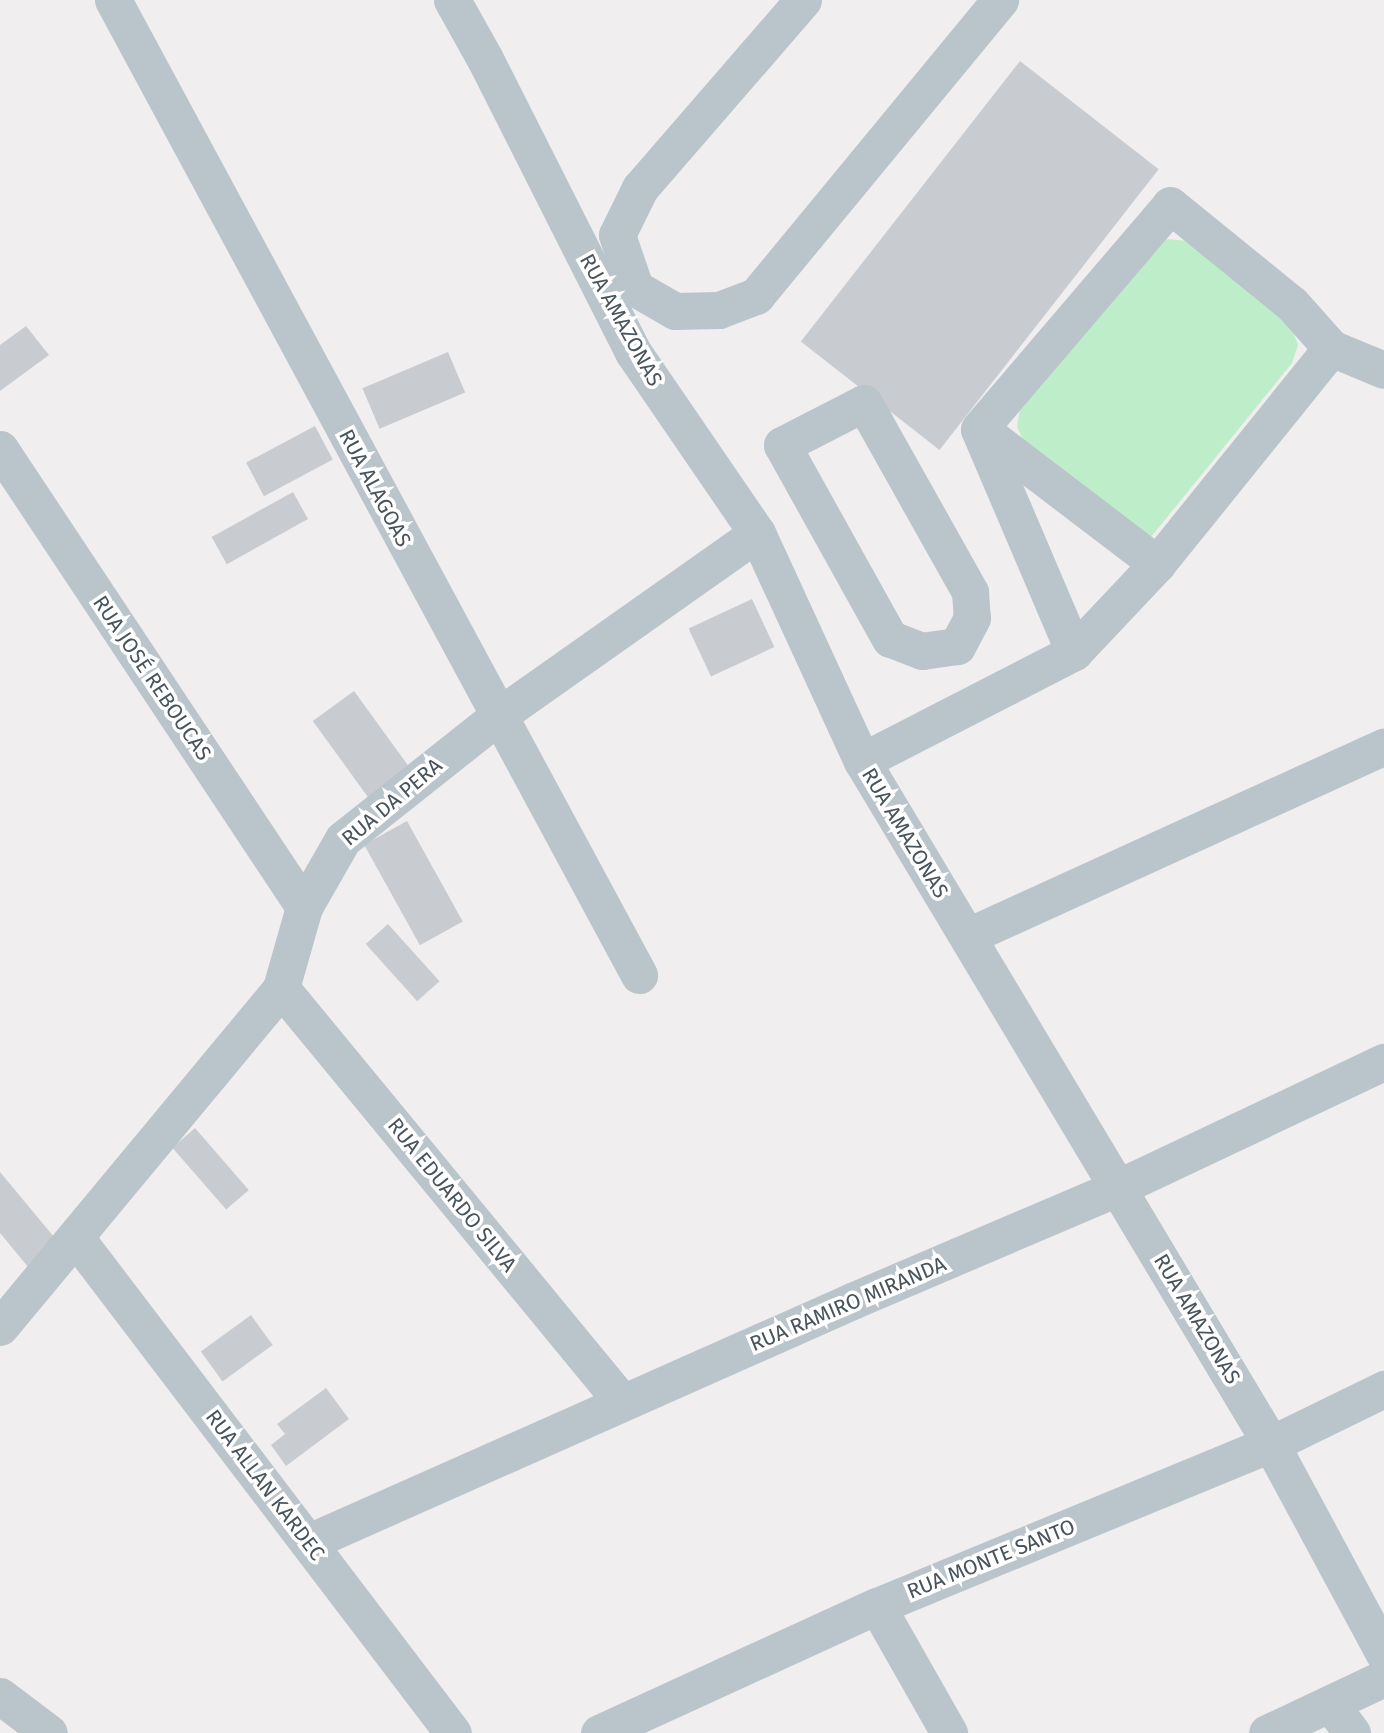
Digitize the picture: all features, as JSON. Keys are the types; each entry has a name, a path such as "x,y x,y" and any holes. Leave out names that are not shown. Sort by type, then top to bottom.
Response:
{"street":[{"name":"RUA ALAGOAS","path":"113,0 639,975"},
{"name":"RUA AMAZONAS","path":"452,0 633,352 757,533 862,761 1271,1444 1384,1654"},
{"path":"803,0 640,188 617,235 635,288 675,311 719,310 756,296 1000,0"},
{"path":"979,429 1170,205 1292,304 1331,348 1384,369"},
{"path":"862,761 1074,652 1157,564 1331,348"},
{"path":"864,403 970,592 972,618 957,646 922,651 890,639 782,445 864,403"},
{"path":"979,429 1157,564"},
{"path":"979,429 1074,652"},
{"name":"RUA JOSÉ REBOUCAS","path":"0,449 304,907"},
{"name":"RUA DA PERA","path":"0,1327 281,988 304,907 343,839 499,716 757,533"},
{"path":"957,646 980,700"},
{"path":"968,936 1384,746"},
{"name":"RUA EDUARDO SILVA","path":"281,988 622,1402"},
{"name":"RUA RAMIRO MIRANDA","path":"309,1542 622,1402 1119,1187 1384,1062"},
{"name":"RUA ALLAN KARDEC","path":"76,1238 453,1733"},
{"name":"RUA MONTE SANTO","path":"599,1733 877,1606 1271,1444 1384,1389"},
{"path":"877,1606 949,1733"},
{"path":"1267,1733 1342,1719 1384,1678"},
{"path":"0,1696 49,1733"}],"green space":[{"path":"1167,239 1188,241 1289,320 1298,345 1292,363 1151,537 1026,446 1017,427 1020,408 1151,250"}],"building":[{"path":"1020,61 1159,169 940,450 801,342"},
{"path":"26,326 49,355 0,391 0,345"},
{"path":"448,352 465,393 380,429 362,388"},
{"path":"315,426 333,460 264,496 246,463"},
{"path":"293,492 308,519 227,564 212,537"},
{"path":"752,599 774,647 711,677 689,629"},
{"path":"354,691 410,769 369,799 313,721"},
{"path":"407,821 463,922 420,945 364,845"},
{"path":"388,924 440,981 417,1001 366,944"},
{"path":"195,1128 249,1190 226,1210 172,1148"},
{"path":"0,1172 59,1243 29,1268 0,1233"},
{"path":"251,1315 273,1345 223,1381 201,1351"},
{"path":"326,1388 349,1419 286,1466 271,1445 285,1434 277,1424"}]}
